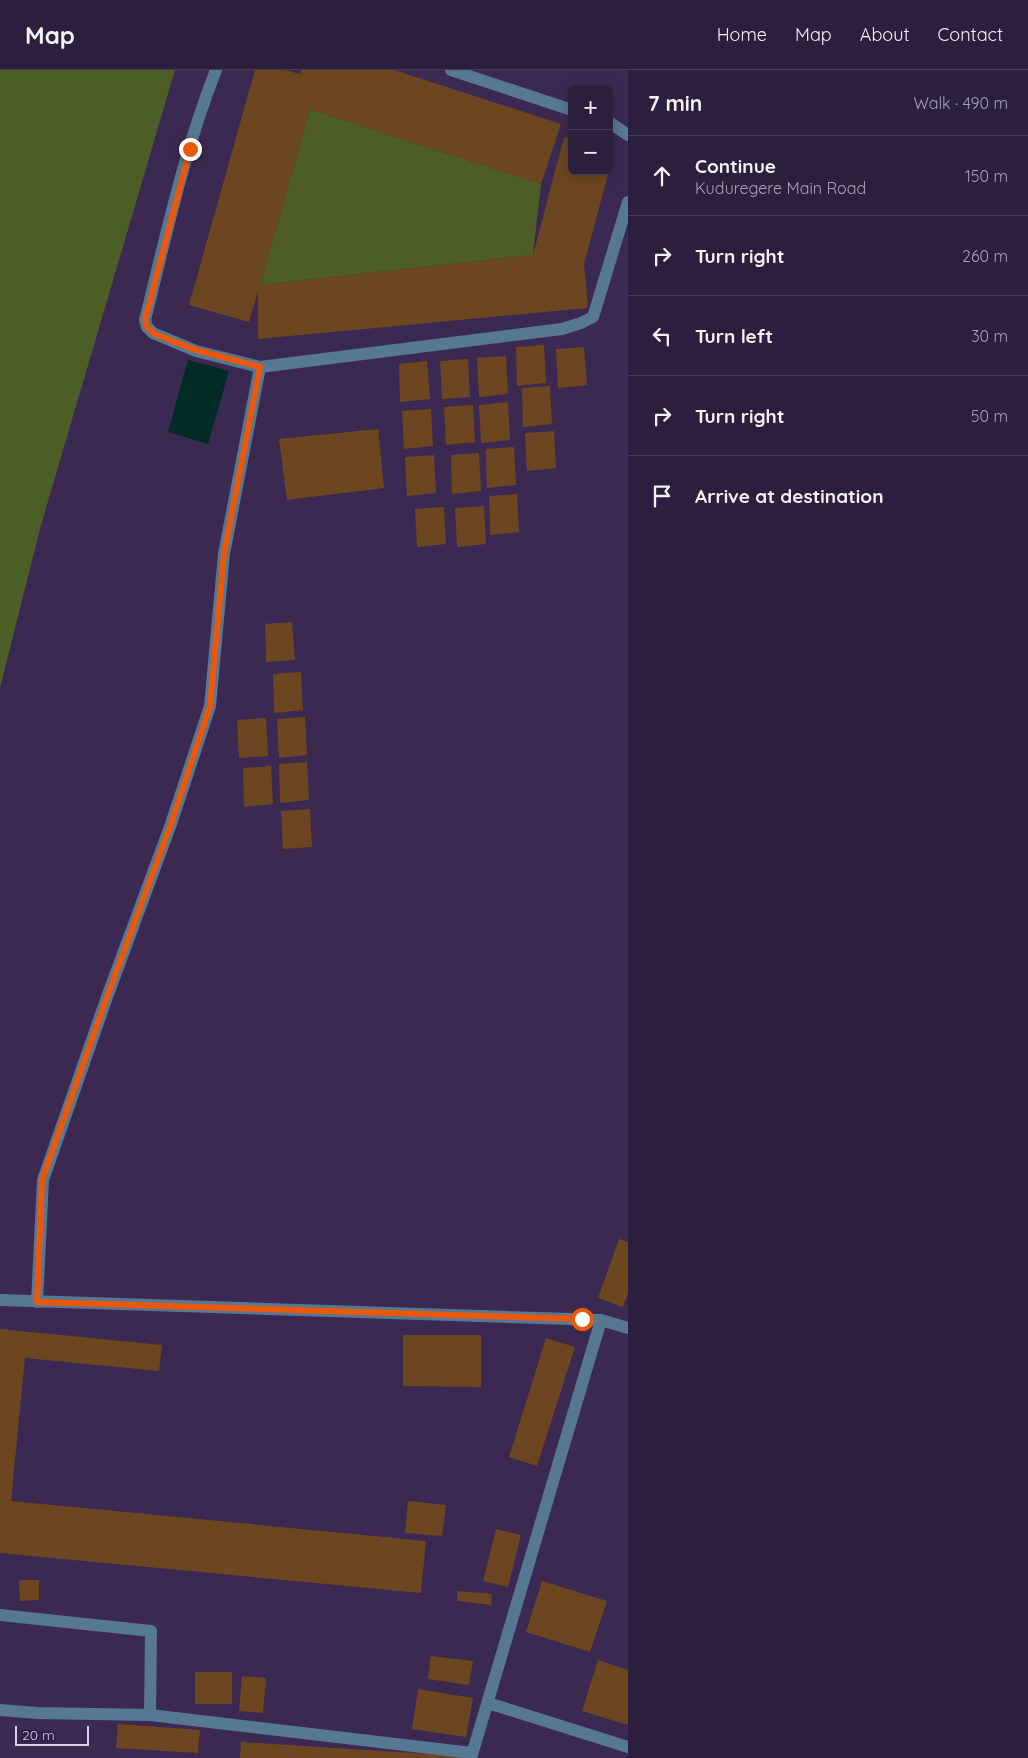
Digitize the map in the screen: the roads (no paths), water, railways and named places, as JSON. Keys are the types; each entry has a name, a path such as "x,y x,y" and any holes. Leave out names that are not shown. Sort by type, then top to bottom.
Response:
{"street":[{"path":"216,70 207,92 184,168 145,320 147,327 153,333 196,350 260,367 562,329 581,323 593,317 628,202"},
{"path":"451,70 568,109"},
{"path":"613,125 628,135"},
{"path":"37,1302 42,1180 171,824 210,706 224,554 260,367"},
{"path":"0,1300 601,1320 628,1328"},
{"path":"0,1710 37,1713 150,1715 472,1756 601,1320"},
{"path":"0,1615 151,1631 150,1715"},
{"path":"488,1703 628,1747"}]}
